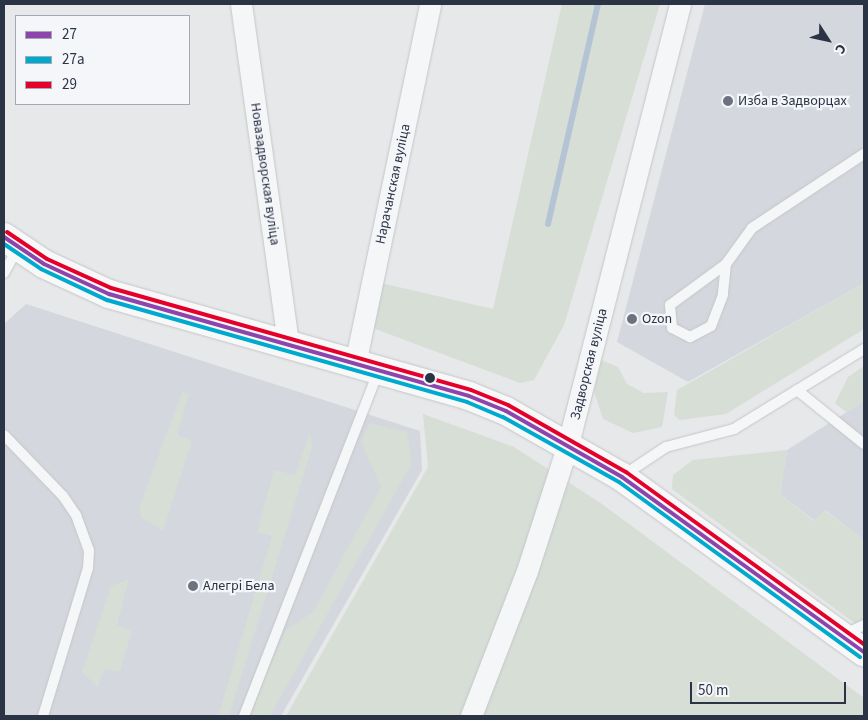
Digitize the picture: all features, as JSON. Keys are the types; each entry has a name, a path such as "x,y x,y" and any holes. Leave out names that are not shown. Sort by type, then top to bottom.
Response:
{"main road":[{"path":"11,243 110,294 468,396 568,444 622,477 853,630 864,652"}],"street":[{"name":"Новазадворская вуліца","path":"241,4 288,344"},
{"name":"Нарачанская вуліца","path":"366,368 430,4"},
{"name":"Задворская вуліца","path":"471,716 527,571 568,444 680,4"}],"lane":[{"path":"726,264 724,295 711,326 690,336 672,328 670,305 726,264 752,228 864,154"},
{"path":"4,273 11,243"},
{"path":"622,477 666,447 734,429 864,349"},
{"path":"244,716 366,368"},
{"path":"797,390 864,444"},
{"path":"4,435 76,515 89,550 88,568 43,716"}],"shaded area":[{"path":"562,4 660,4 564,325 534,380 520,383 370,327 381,283 493,309"},
{"path":"705,4 864,4 864,283 688,382 617,342"},
{"path":"864,283 864,329 726,414 680,420 674,415 677,390"},
{"name":"Алегрі Бела","path":"26,304 420,431 422,470 281,716 4,716 4,324"},
{"path":"601,360 618,367 627,384 644,393 668,392 662,427 633,433 603,419 594,392"},
{"path":"864,366 864,401 846,412 835,403 848,377"},
{"path":"182,392 189,394 177,435 192,441 163,531 141,517 139,508"},
{"path":"864,401 864,540 825,510 815,521 780,494 787,450"},
{"path":"423,414 514,447 602,504 864,698 864,716 286,716 428,467"},
{"path":"370,423 407,432 412,463 270,716 249,716 286,630 313,612 381,487 361,442"},
{"path":"310,432 312,448 229,716 218,716 272,536 257,532 274,470 295,475"},
{"path":"787,450 780,494 814,521 824,510 864,540 864,630 672,489 673,475 693,460"},
{"path":"129,579 117,625 132,630 120,672 104,669 98,687 82,672 111,586"}],"waterway":[{"path":"548,224 598,4"}],"transit line":[{"name":"29","path":"7,232 47,259 111,288 471,390 508,405 626,472 864,644"},
{"name":"27","path":"4,237 44,264 109,294 469,396 506,411 622,477 864,652"},
{"name":"27а","path":"4,244 41,269 107,300 467,402 503,417 619,482 860,657"}],"place":[{"name":"Изба в Задворцах","path":"728,101"},
{"name":"Ozon","path":"632,319"},
{"name":"Алегрі Бела","path":"193,586"}]}
